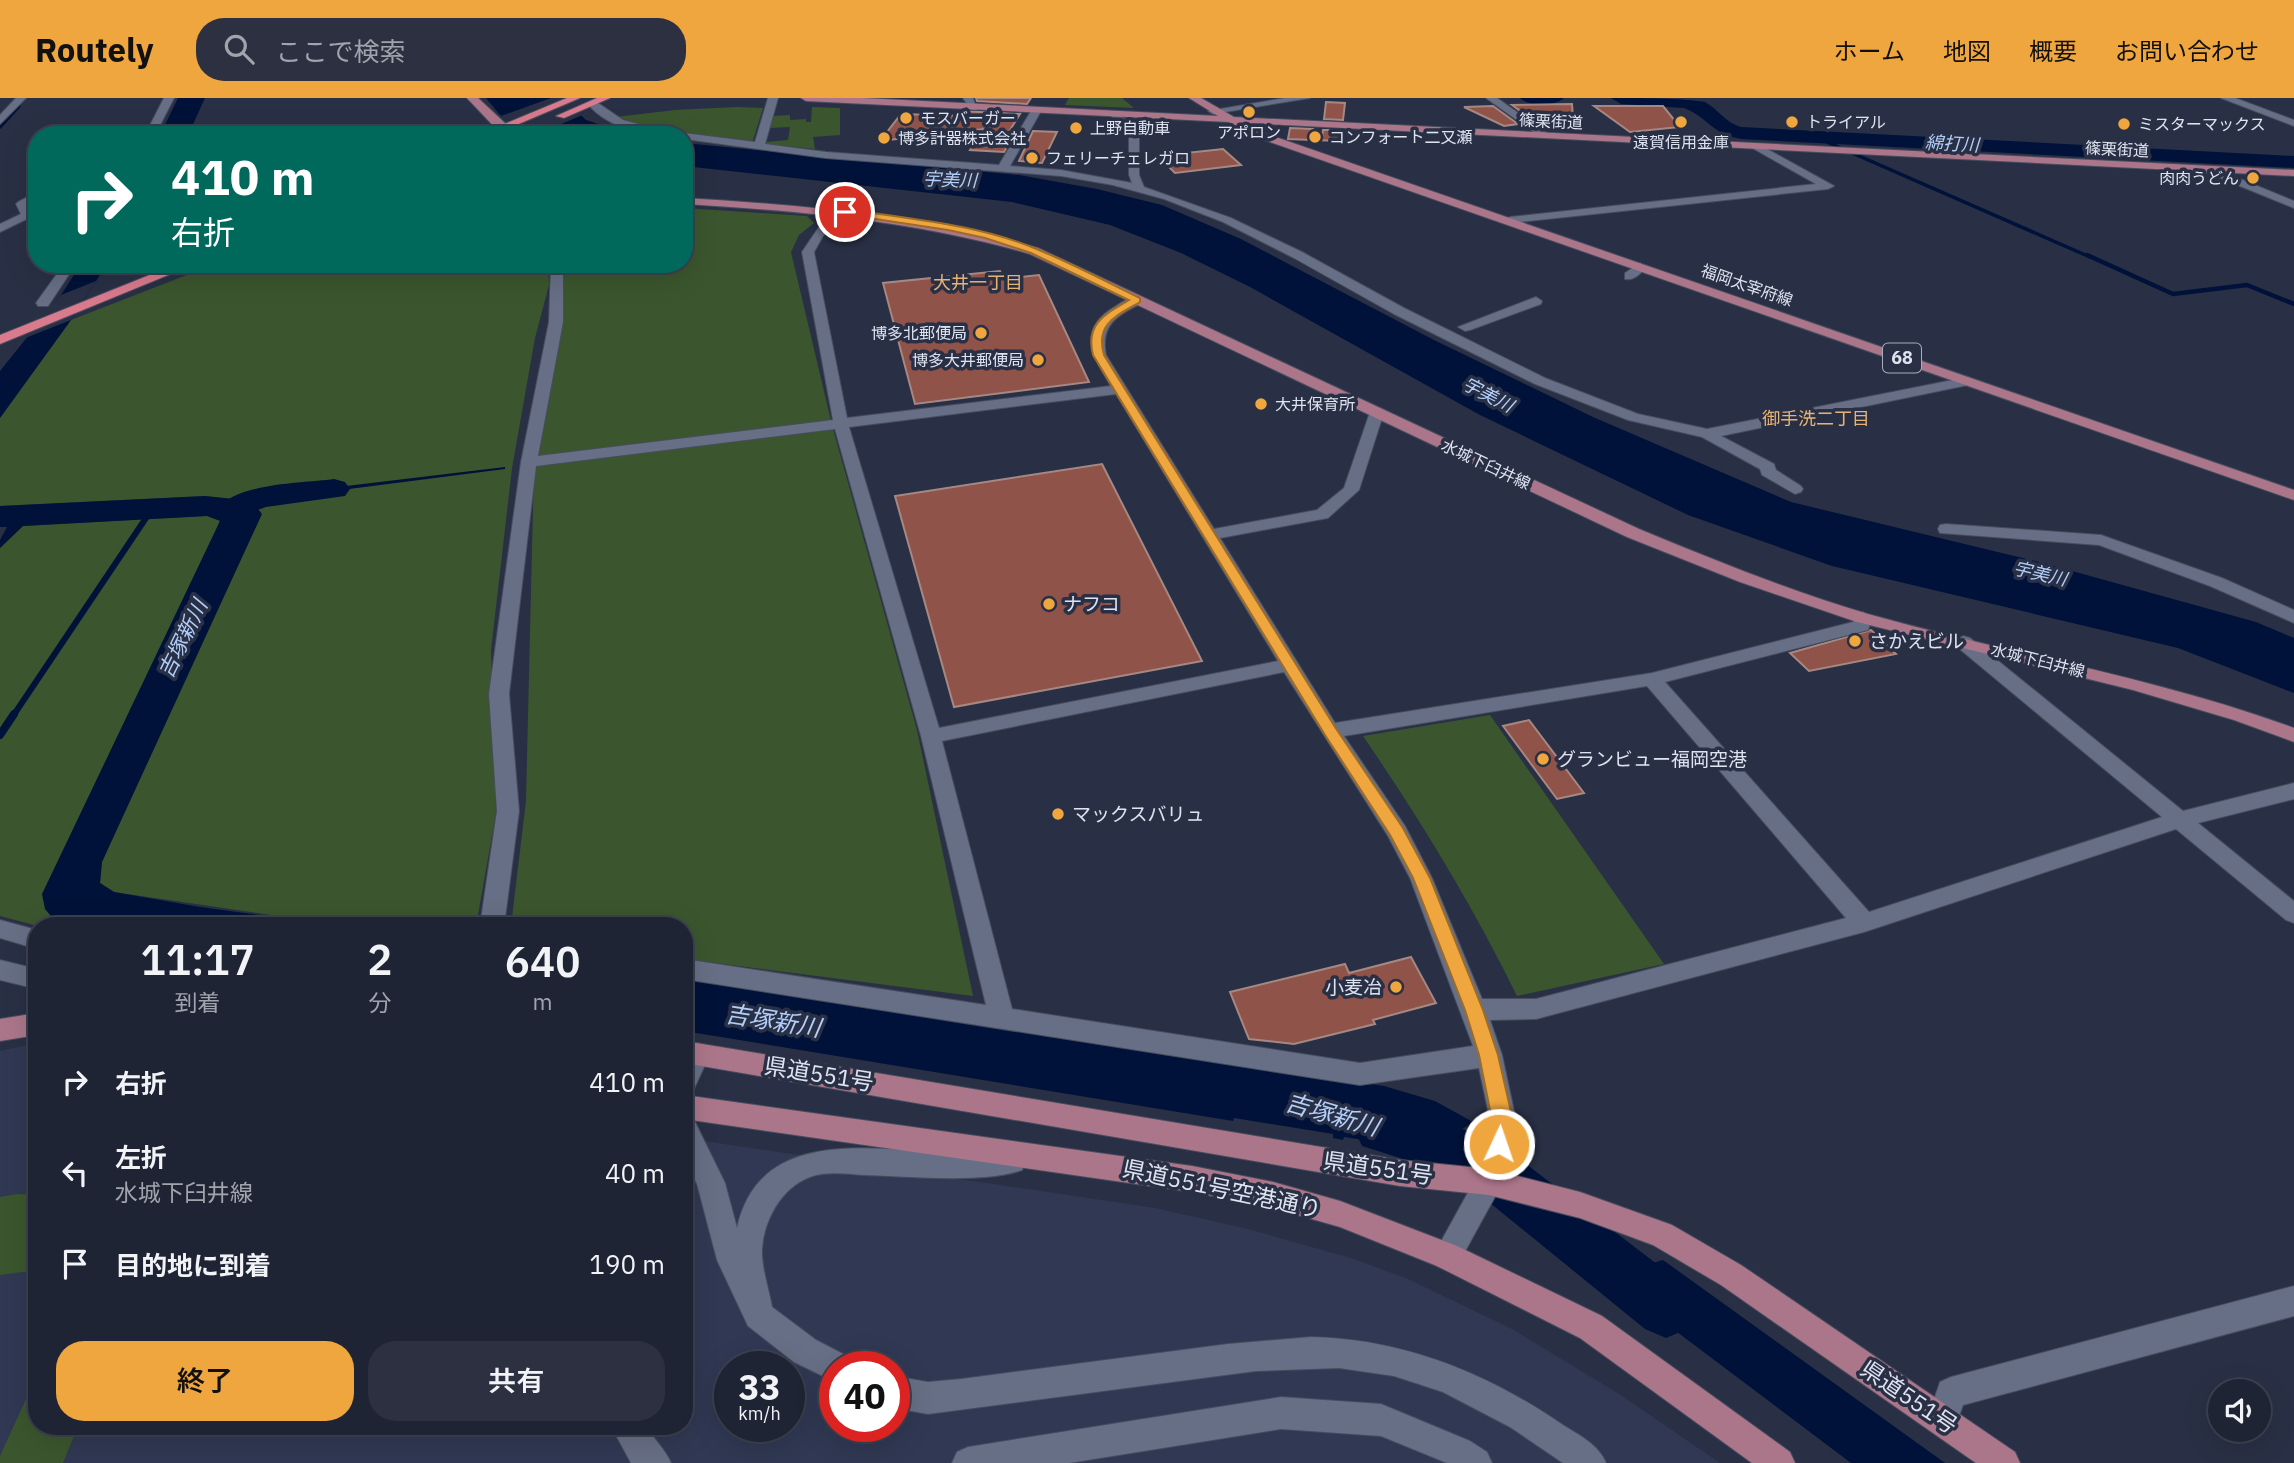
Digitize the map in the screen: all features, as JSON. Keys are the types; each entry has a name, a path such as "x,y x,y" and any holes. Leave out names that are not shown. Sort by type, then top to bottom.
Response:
{"highway":[{"path":"520,126 576,102 592,103 605,98"},
{"path":"520,126 576,102"},
{"path":"0,327 39,308 136,273"},
{"path":"0,340 166,273"}],"main road":[{"path":"472,98 506,126"},
{"name":"篠栗街道","path":"806,98 971,103 1036,111 2294,173"},
{"name":"福岡太宰府線","path":"1194,98 1232,121 1273,139 1510,220 1635,271 1969,381 2294,495"},
{"path":"1273,139 1268,131 1286,124"},
{"name":"水城下臼井線","path":"693,202 845,212 948,227 987,236 1043,255 1633,533 1720,569 1863,618 2117,680 2256,720 2294,735"},
{"path":"0,1030 28,1025"},
{"name":"県道551号","path":"693,1053 1400,1173 1489,1182 1580,1205 1662,1235 1731,1276 2004,1463"},
{"name":"県道551号空港通り","path":"693,1108 1056,1157 1192,1179 1273,1195 1340,1214 1447,1256 1591,1327 1779,1463"}],"street":[{"path":"0,121 21,98"},
{"path":"155,126 169,98"},
{"path":"759,146 773,98"},
{"path":"1213,111 1305,98"},
{"path":"1491,98 1546,136"},
{"path":"2225,98 2291,121"},
{"path":"592,103 600,113 634,126"},
{"path":"1003,168 1036,111"},
{"path":"1115,115 1134,133 1133,175 1139,189"},
{"path":"693,137 826,155 1061,173 1168,197 1227,220 1503,363 1578,397 1633,417 1707,434 1768,467 1768,472 1795,489"},
{"path":"1510,220 1828,186 1758,147"},
{"path":"2207,169 2294,205"},
{"path":"0,228 27,215 22,204 28,200"},
{"path":"845,212 822,229 808,252 841,424 931,736 1002,1017"},
{"path":"39,308 64,273"},
{"path":"493,917 508,811 499,694 528,462 556,322 556,273"},
{"path":"1137,300 1110,315 1097,331 1094,340 1099,355 1330,731 1397,832 1474,1010 1489,1055 1504,1125 1489,1182 1447,1256"},
{"path":"1465,327 1536,301"},
{"path":"1394,308 1465,327 1503,363"},
{"path":"1707,434 1969,381"},
{"path":"528,462 1119,389"},
{"path":"1209,535 1322,514 1333,506 1350,490 1377,412"},
{"path":"1946,529 2101,540 2216,582 2294,617"},
{"path":"1330,731 1651,679 1861,626 1863,618"},
{"path":"1963,642 2294,914"},
{"path":"931,736 1289,665"},
{"path":"1651,679 1864,923"},
{"path":"1474,1010 1536,1009 1864,923 2178,820 2294,791"},
{"path":"0,929 28,937"},
{"path":"0,970 28,977"},
{"path":"693,970 1360,1074 1489,1055"},
{"path":"693,1146 711,1183 732,1260 759,1315 805,1351 819,1358"},
{"path":"759,1315 747,1251 754,1216 772,1188 802,1166 828,1161 954,1165 1056,1157"},
{"path":"1943,1420 1951,1393 2294,1301"},
{"path":"910,1395 928,1398 1277,1353 1349,1352 1395,1361 1466,1385 1529,1419 1590,1463"},
{"path":"968,1463 1281,1413 1381,1420 1459,1452 1476,1463"},
{"path":"633,1435 643,1452 655,1463"}],"shaded area":[{"path":"28,1045 28,1435 693,1435 693,1139 1155,1208 1248,1229 1354,1259 1408,1279 1512,1329 1619,1394 1720,1463 0,1463 0,1051"}],"green space":[{"path":"1069,98 1122,98 1134,108 1065,105"},
{"path":"812,107 840,108 840,135 813,137 815,149 766,144 788,140 790,127 769,128 772,116 790,115 790,120 806,119 806,122 811,122"},
{"path":"763,108 752,143 693,134 693,126 648,126 616,117 675,110"},
{"path":"693,209 807,216 814,223 799,235 791,252 831,421 539,456 562,310 564,273 693,273"},
{"path":"192,273 548,273 549,285 535,338 512,468 491,650 496,813 478,917 285,917 114,892 100,883 102,862 252,501 205,496 0,506 0,418 71,320"},
{"path":"833,429 917,730 973,996 693,960 693,917 512,917 526,801 534,466"},
{"path":"207,516 220,520 63,917 28,917 28,923 0,916 0,548 23,526"},
{"path":"1490,715 1664,964 1517,996 1445,863 1363,736"},
{"path":"28,1195 28,1271 0,1275 0,1197"},
{"path":"28,1395 28,1435 74,1435 63,1463 0,1463 0,1456"}],"water":[{"path":"178,98 205,98 192,126 164,126"},
{"path":"486,98 563,98 586,120 604,126 521,126 500,115"},
{"name":"宇美川","path":"693,144 1019,175 1097,189 1162,205 1241,239 1434,340 1593,417 1791,502 2047,564 2256,622 2294,638 2294,693 2178,648 1832,566 1688,515 1480,415 1250,287 1181,253 1110,225 1012,202 693,167"},
{"path":"75,273 101,273 71,320 0,418 0,371 61,295"},
{"path":"505,469 279,498 279,494"},
{"path":"205,496 252,501 262,514 102,862 100,883 114,892 274,917 52,917 45,909 42,894 220,521 207,516 23,526 0,548 0,540 7,527 0,527 0,506"},
{"path":"693,979 1384,1086 1435,1101 1473,1122 1419,1157 1374,1141 1344,1137 1343,1140 1333,1138 1333,1134 1234,1118 1233,1121 693,1032"},
{"path":"1663,1260 1945,1463 1851,1463 1604,1277"}],"pier":[{"path":"551,98 568,98 585,114 556,126 519,126 501,116"},
{"path":"96,281 71,320 23,339 61,295"}],"building":[{"path":"976,98 1031,98 1027,104 977,101"},
{"path":"1326,102 1345,103 1343,120 1324,119"},
{"path":"1572,104 1573,117 1535,122 1512,105"},
{"path":"1493,106 1518,124 1504,126 1464,107"},
{"path":"1594,106 1663,106 1680,127 1630,132"},
{"path":"961,111 1020,114 1010,130 1017,130 1004,152 970,150 984,129 880,141 901,114 964,116"},
{"path":"1290,128 1313,129 1322,137 1323,130 1341,130 1339,141 1288,139"},
{"path":"1033,131 1057,132 1042,163 1019,161"},
{"path":"1223,149 1241,165 1175,173 1158,156"},
{"name":"博多北郵便局","path":"1000,271 1003,279 1039,275 1089,382 915,404 883,283"},
{"name":"ナフコ","path":"1102,464 1202,661 954,707 895,496"},
{"name":"さかえビル","path":"1871,630 1896,654 1809,671 1790,653"},
{"name":"グランビュー福岡空港","path":"1529,720 1584,793 1557,799 1503,726"},
{"path":"1411,957 1436,1003 1373,1020 1375,1024 1294,1044 1249,1039 1230,992 1345,964 1349,973"}],"waterway":[{"name":"綿打川","path":"1530,98 1554,98"},
{"name":"綿打川","path":"1621,98 1661,99 1691,104 1699,107 1722,126 1741,133 2294,162"},
{"path":"0,127 19,106"},
{"path":"1818,138 2090,257"},
{"path":"2087,255 2173,294 2247,285 2294,304"},
{"path":"235,508 259,498 334,489"},
{"path":"244,502 287,494"},
{"path":"13,716 150,512"},
{"path":"0,735 14,714"},
{"name":"吉塚新川","path":"1381,1129 1473,1156 1666,1308"}],"place":[{"name":"アポロン","path":"1249,112"},
{"name":"モスバーガー","path":"906,118"},
{"name":"遠賀信用金庫","path":"1681,122"},
{"name":"トライアル","path":"1792,122"},
{"name":"ミスターマックス","path":"2124,124"},
{"name":"上野自動車","path":"1076,128"},
{"name":"コンフォート二又瀬","path":"1315,137"},
{"name":"博多計器株式会社","path":"884,138"},
{"name":"フェリーチェレガロ","path":"1032,158"},
{"name":"肉肉うどん","path":"2253,178"},
{"name":"博多北郵便局","path":"981,333"},
{"name":"博多大井郵便局","path":"1038,360"},
{"name":"大井保育所","path":"1261,404"},
{"name":"ナフコ","path":"1049,604"},
{"name":"さかえビル","path":"1855,641"},
{"name":"グランビュー福岡空港","path":"1543,759"},
{"name":"マックスバリュ","path":"1058,814"},
{"name":"小麦冶","path":"1396,987"}],"district":[{"name":"大井一丁目","path":"978,283"},
{"name":"御手洗二丁目","path":"1816,419"}],"route":[{"path":"845,212 903,219 987,236 1034,251 1137,300 1110,315 1097,331 1094,340 1099,355 1330,731 1397,832 1421,878 1474,1010 1489,1055 1504,1125 1499,1144"}]}
